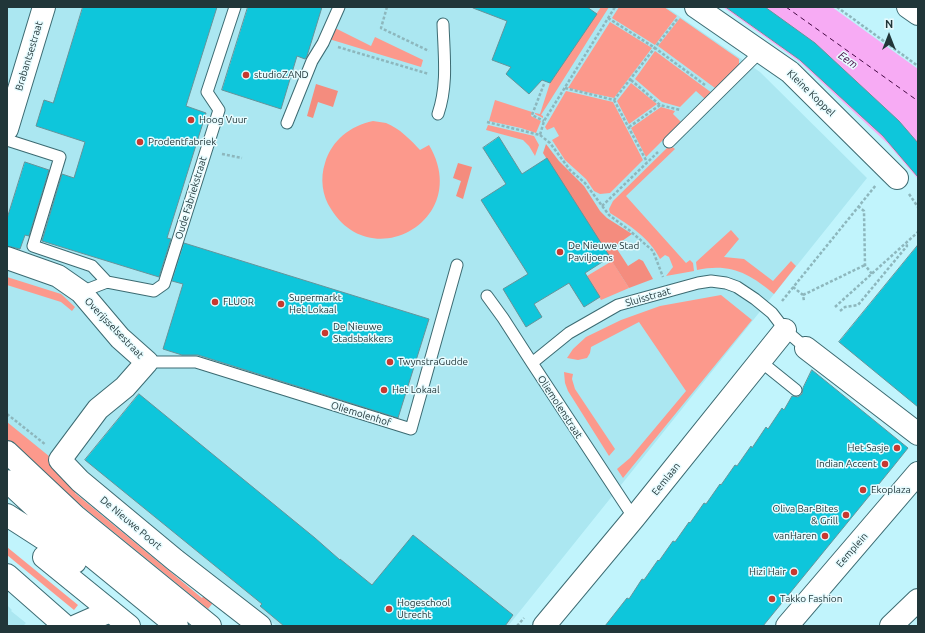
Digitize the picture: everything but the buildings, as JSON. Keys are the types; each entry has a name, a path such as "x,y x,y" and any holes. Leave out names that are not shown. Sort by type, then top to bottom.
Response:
{"street":[{"name":"Brabantsestraat","path":"7,129 44,7"},
{"path":"908,7 918,14"},
{"name":"Kleine Koppel","path":"688,10 761,51 790,72 897,178"},
{"name":"Overijsselsestraat","path":"7,258 58,276 80,292 120,338 147,362 125,387 98,409 60,460"},
{"name":"Eemlaan","path":"544,626 634,518 760,361 778,321"},
{"path":"806,348 918,434"},
{"path":"7,452 75,516 210,626"},
{"name":"De Nieuwe Poort","path":"60,460 86,486 176,560 260,626"},
{"name":"Eemplein","path":"787,626 918,473"},
{"path":"7,480 75,516"},
{"path":"7,480 62,532 177,626"},
{"path":"7,515 52,544 153,626"},
{"path":"7,522 44,557 129,626"},
{"path":"7,575 65,626"},
{"path":"891,626 918,600"},
{"path":"76,626 110,611"}],"lane":[{"name":"Oude Fabriekstraat","path":"107,282 154,291 164,284 218,110 207,92 235,7"},
{"path":"287,123 312,61 323,43 339,7"},
{"path":"438,114 445,79 443,24"},
{"path":"669,142 761,51"},
{"path":"7,140 60,157 33,246 92,266 107,282 80,292"},
{"name":"Oliemolenhof","path":"147,362 196,362 411,429 457,265"},
{"name":"Sluisstraat","path":"532,364 570,333 618,305 698,283 711,281 726,283 737,288 755,298 778,321"},
{"name":"Oliemolenstraat","path":"487,296 634,518"},
{"path":"778,321 806,348"},
{"path":"760,361 796,390"}],"path":[{"path":"387,7 381,28 444,57"},
{"path":"540,135 544,121 615,7"},
{"path":"837,7 918,66"},
{"path":"614,100 655,48 688,10"},
{"path":"608,18 655,48 717,94"},
{"path":"323,43 445,79"},
{"path":"630,80 660,104 696,115"},
{"path":"544,84 532,115 544,121"},
{"path":"564,88 614,100 647,162"},
{"path":"629,127 660,104"},
{"path":"487,122 540,135 550,142 570,170 585,182 609,215 630,230 654,251 668,291"},
{"path":"602,206 669,142"},
{"path":"206,151 242,158"},
{"path":"858,206 864,211 865,265 872,274"},
{"path":"835,307 918,232"},
{"path":"840,311 845,307 858,305 907,246 906,242"},
{"path":"803,295 865,265"},
{"path":"793,288 803,295 804,301"},
{"path":"7,414 50,448 60,460"}],"shaded area":[{"path":"7,7 666,7 760,72 867,178 508,626 277,626 7,439"},
{"path":"601,7 609,7 541,115 543,118 535,114 540,114 550,83"},
{"path":"619,7 664,7 677,16 655,45 612,18"},
{"path":"680,18 739,59 739,65 715,88 658,46"},
{"path":"610,22 652,48 614,98 568,88"},
{"path":"335,28 371,46 375,37 423,60 421,67 329,39"},
{"path":"655,51 712,93 705,99 696,91 680,107 662,102 635,79"},
{"path":"631,83 657,104 629,124 617,101"},
{"path":"316,84 338,91 333,107 318,102 313,118 307,116"},
{"path":"566,91 613,102 643,160 610,193 600,194 594,191 586,179 565,160 552,140 559,136 554,127 547,130 545,127"},
{"path":"495,100 532,112 531,116 541,121 536,133 489,121"},
{"path":"661,107 675,111 673,114 681,122 646,157 631,128"},
{"path":"373,121 386,123 396,128 409,138 420,150 429,145 439,172 438,196 428,215 412,230 392,238 370,238 349,229 328,204 322,181 323,169 328,155 337,141 357,126"},
{"path":"488,125 534,136 539,145 535,156 523,140 486,130"},
{"path":"546,144 559,161 584,186 600,211 607,218 632,234 615,246 628,266 639,259 643,261 653,279 629,288 543,153"},
{"path":"670,145 675,149 626,196 686,263 690,260 693,263 694,271 666,276 673,267 669,257 665,255 660,259 656,251 645,238 632,227 610,213 609,209 613,201"},
{"path":"458,163 472,167 463,199 456,196 461,181 453,178"},
{"path":"731,230 739,239 724,257 744,259 773,281 791,261 796,266 774,294 747,275 729,269 709,268 697,270 696,262"},
{"path":"612,261 629,288 601,300 587,276"},
{"path":"7,277 61,294 75,307 72,311 61,302 7,285"},
{"path":"721,295 752,320 623,478 617,469 630,458 686,391 639,322 591,347 587,358 578,360 567,358 573,349 586,337 621,320 660,306"},
{"path":"564,372 573,374 572,379 575,389 615,449 609,456 568,391 565,383"},
{"path":"7,422 55,461 76,491 75,493 202,598 207,592 216,599 208,609 7,445"},
{"path":"7,547 78,605 74,610 7,555"},
{"path":"7,605 12,610 11,611 26,623 23,626 7,626"}],"water":[{"name":"Eem","path":"723,7 832,7 918,69 918,179 888,144 800,62"}],"ferry route":[{"path":"786,7 918,101"}],"place":[{"name":"studioZAND","path":"246,75"},
{"name":"Hoog Vuur","path":"191,120"},
{"name":"Prodentfabriek","path":"140,142"},
{"name":"De Nieuwe Stad Paviljoens","path":"560,252"},
{"name":"FLUOR","path":"215,302"},
{"name":"Supermarkt Het Lokaal","path":"281,304"},
{"name":"De Nieuwe Stadsbakkers","path":"325,333"},
{"name":"TwynstraGudde","path":"390,362"},
{"name":"Het Lokaal","path":"384,390"},
{"name":"Het Sasje","path":"897,448"},
{"name":"Indian Accent","path":"885,464"},
{"name":"Ekoplaza","path":"863,490"},
{"name":"Oliva Bar-Bites & Grill","path":"846,515"},
{"name":"vanHaren","path":"825,536"},
{"name":"Hizi Hair","path":"794,572"},
{"name":"Takko Fashion","path":"772,599"},
{"name":"Hogeschool Utrecht","path":"389,609"}]}
